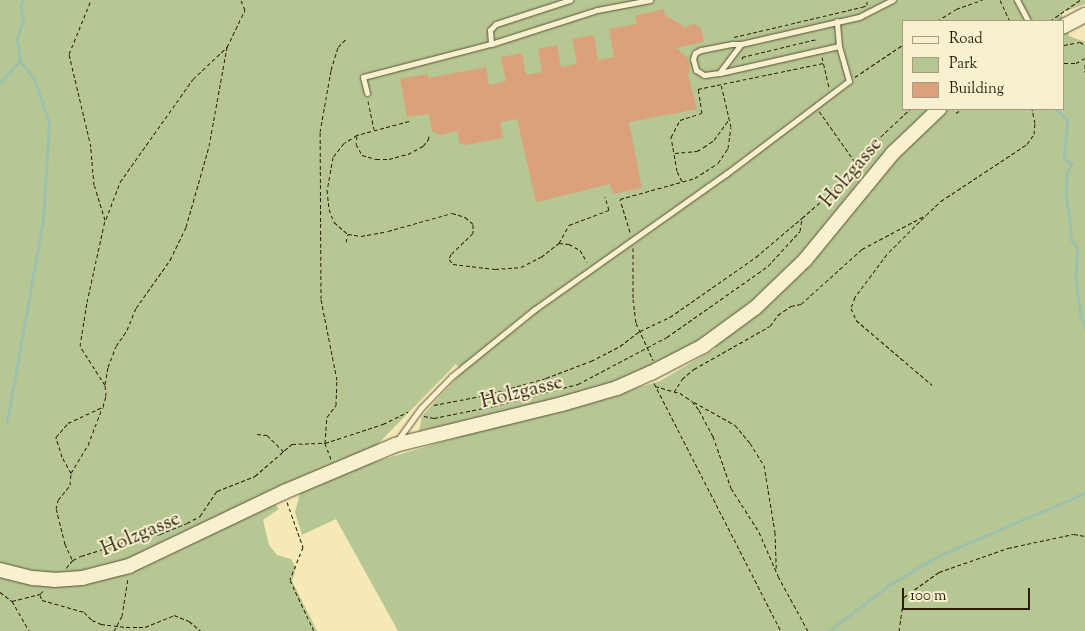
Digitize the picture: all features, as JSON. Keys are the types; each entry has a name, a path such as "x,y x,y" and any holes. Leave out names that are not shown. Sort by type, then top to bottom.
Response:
{"street":[{"path":"1065,25 1085,15"},
{"name":"Holzgasse","path":"0,570 33,578 82,578 129,566 284,492 395,445 562,404 617,388 651,374 703,346 755,308 805,260 893,153 938,110"}],"lane":[{"path":"491,44 490,30 496,24 570,0"},
{"path":"367,93 363,77 491,44 597,10 650,0"},
{"path":"839,46 704,76 699,74 693,59 695,53 859,17 893,0"},
{"path":"1018,0 1028,20"},
{"path":"395,445 416,414 451,376 534,309 726,174 849,81 839,46 838,21"},
{"path":"720,73 742,44"}],"path":[{"path":"92,0 69,54 91,147 94,185 105,220"},
{"path":"70,473 88,445 103,407 106,396 105,385 108,367 116,346 127,330 136,308 170,260 186,227 209,146 227,47 245,10 241,0"},
{"path":"726,38 862,7 867,5 867,0"},
{"path":"939,20 956,9 982,0"},
{"path":"1000,0 1010,20"},
{"path":"1051,20 1080,0"},
{"path":"335,470 325,443 327,417 336,405 337,380 321,299 320,132 330,70 338,47 346,39"},
{"path":"746,80 742,57 818,39"},
{"path":"1065,45 1080,42 1085,45"},
{"path":"849,81 902,45"},
{"path":"105,385 80,346 87,302 105,220 120,182 193,79 227,47"},
{"path":"1065,63 1076,64 1085,58"},
{"path":"682,182 671,137 680,120 702,112 698,89 823,63"},
{"path":"1085,64 1085,72"},
{"path":"651,374 653,362 648,346 636,322 633,238 624,219 620,199 695,178 718,163 728,148 731,127 721,84"},
{"path":"367,93 374,129"},
{"path":"816,106 857,164"},
{"path":"103,407 68,423 56,437 62,457 70,473 70,486 58,500 56,509 65,544 73,560 138,538 160,534 187,523 200,516 217,491 255,476 292,444 325,443 383,424 421,408 486,395 546,378 591,361 620,346 640,332 670,317 756,257 823,200 876,141 909,110"},
{"path":"956,113 960,110"},
{"path":"932,385 856,320 851,308 855,297 887,254 941,201 1027,144 1034,134 1035,123 1032,110"},
{"path":"674,153 696,152 714,140 729,119"},
{"path":"409,121 357,135 344,143 333,157 327,190 329,208 334,222 348,234 361,236 388,231 452,213 465,217 473,224 473,233 448,259 453,264 494,269 521,267 542,256 558,243 569,225 609,210 605,196"},
{"path":"357,135 356,144 362,154 376,159 389,159 408,154 423,146 428,140 430,133"},
{"path":"674,392 682,378 694,369 770,326 778,315 791,306 801,304 862,249 926,215"},
{"path":"416,414 434,418 578,384 667,337 768,266 800,231 802,218"},
{"path":"346,242 348,234"},
{"path":"558,243 569,244 580,250 591,270"},
{"path":"776,571 776,532 764,465 750,443 735,425 674,392 655,386 780,631"},
{"path":"692,401 713,436 731,488 758,532 776,571 808,631"},
{"path":"257,434 267,435 284,452"},
{"path":"284,492 303,547 290,580 314,631"},
{"path":"899,631 904,597 939,572 1008,548 1074,534 1085,536"},
{"path":"114,631 122,616 129,566"},
{"path":"0,592 12,601 29,631"},
{"path":"12,601 40,594 42,600 87,615 101,624 145,627 174,615 190,621 201,631"}],"green space":[{"path":"0,0 1085,0 1085,4 1061,13 1064,20 902,20 902,110 1065,110 1065,24 1069,36 1085,42 1085,631 398,631 336,519 302,535 295,512 301,490 368,464 475,432 564,411 660,381 716,348 707,337 660,366 619,381 548,403 419,431 422,416 462,372 456,364 375,447 252,511 275,504 279,509 263,520 269,545 277,555 291,559 296,568 292,581 317,631 0,631"}],"building":[{"path":"664,9 665,15 685,27 694,24 701,28 704,42 676,48 688,58 690,70 688,74 697,109 629,122 642,188 613,194 610,184 536,202 517,119 500,122 503,138 465,145 459,143 458,131 440,135 432,131 429,114 407,117 400,79 428,74 428,78 486,67 489,85 506,81 501,57 522,53 526,75 542,72 538,49 557,45 561,67 577,64 572,39 594,35 598,60 614,57 609,29 637,24 635,16"}],"waterway":[{"path":"0,82 20,61 17,39 23,21 21,6 23,0"},
{"path":"7,422 43,220 49,123 34,79 20,61"},
{"path":"1057,110 1068,120 1064,159 1072,163 1067,174 1066,195 1071,239 1078,248 1076,279 1081,316 1085,327"},
{"path":"829,631 889,585 938,556 1085,493"}]}
